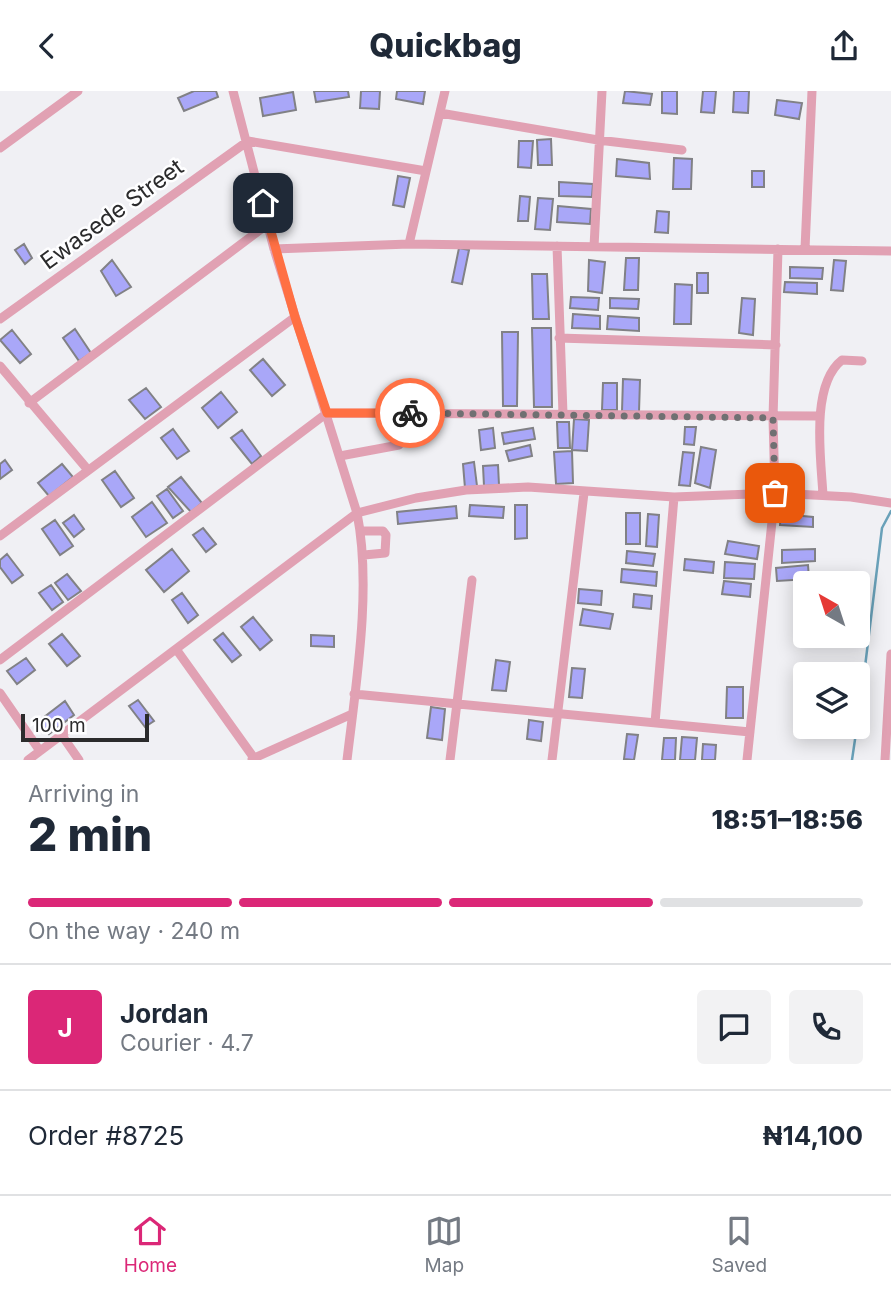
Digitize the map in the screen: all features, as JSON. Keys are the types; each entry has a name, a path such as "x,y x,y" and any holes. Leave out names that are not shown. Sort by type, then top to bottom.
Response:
{"street":[{"path":"0,148 78,91"},
{"path":"233,91 274,249 327,413 361,531 365,555 347,760"},
{"path":"409,244 445,91"},
{"path":"594,247 602,91"},
{"path":"805,249 812,91"},
{"path":"440,113 598,140 682,150"},
{"path":"247,141 426,171"},
{"name":"Ewasede Street","path":"0,319 247,141"},
{"path":"29,403 268,224"},
{"path":"274,249 409,244 891,251"},
{"path":"557,246 563,414"},
{"path":"747,760 775,493 773,418 778,249"},
{"path":"0,535 295,317"},
{"path":"559,338 776,345"},
{"path":"823,495 819,416 830,377 837,363 848,359 862,361"},
{"path":"0,366 88,470"},
{"path":"0,660 327,413 773,418 819,416"},
{"path":"340,456 398,445"},
{"path":"28,760 357,513 466,489 528,487 584,493 674,497 775,493 823,495 891,503"},
{"path":"552,760 584,493"},
{"path":"655,723 674,497"},
{"path":"361,531 383,531 386,535 385,553 365,555"},
{"path":"450,760 454,703 472,580"},
{"path":"176,649 253,759 352,713"},
{"path":"886,760 891,654"},
{"path":"0,693 40,751"},
{"path":"354,694 750,732"},
{"path":"61,734 79,760"}],"building":[{"path":"194,91 216,91 218,97 184,111 178,98"},
{"path":"314,91 348,91 349,97 316,102"},
{"path":"361,91 380,91 379,109 360,108"},
{"path":"397,91 425,91 423,104 396,99"},
{"path":"625,91 652,94 650,105 623,103"},
{"path":"662,91 677,91 677,114 662,113"},
{"path":"703,91 716,91 714,113 701,112"},
{"path":"734,91 749,91 748,113 733,112"},
{"path":"293,92 296,110 263,116 260,98"},
{"path":"777,100 802,103 799,119 775,115"},
{"path":"551,139 552,165 538,165 537,140"},
{"path":"519,141 533,141 531,168 518,167"},
{"path":"674,158 692,159 691,189 673,189"},
{"path":"617,159 649,163 650,179 616,176"},
{"path":"752,171 764,171 764,187 752,187"},
{"path":"398,176 410,178 404,207 393,205"},
{"path":"559,182 593,184 592,197 559,196"},
{"path":"520,196 530,197 528,221 518,221"},
{"path":"538,198 553,199 550,230 535,229"},
{"path":"558,206 591,209 590,224 557,222"},
{"path":"657,211 669,212 668,233 655,232"},
{"path":"24,244 32,258 25,264 15,250"},
{"path":"459,248 469,250 462,284 452,282"},
{"path":"626,258 639,258 638,290 624,290"},
{"path":"112,260 131,287 116,296 101,271"},
{"path":"589,260 605,262 602,293 588,291"},
{"path":"834,260 846,261 843,291 831,290"},
{"path":"790,267 823,268 822,279 790,278"},
{"path":"697,273 708,273 708,293 697,293"},
{"path":"532,274 547,274 549,319 533,319"},
{"path":"785,282 817,283 817,294 784,292"},
{"path":"675,284 692,285 691,324 674,324"},
{"path":"571,297 599,298 598,310 570,308"},
{"path":"610,298 639,299 638,309 610,308"},
{"path":"742,298 755,299 753,335 739,333"},
{"path":"573,314 600,316 600,329 572,328"},
{"path":"608,316 639,318 639,331 607,329"},
{"path":"532,328 551,328 552,407 534,407"},
{"path":"75,329 91,353 79,361 63,338"},
{"path":"12,330 31,354 20,363 0,340"},
{"path":"502,332 518,332 517,406 503,406"},
{"path":"263,359 285,385 272,396 250,370"},
{"path":"623,379 640,380 639,412 622,411"},
{"path":"603,383 617,383 617,410 602,410"},
{"path":"146,388 161,407 145,419 129,400"},
{"path":"221,392 237,412 218,428 202,408"},
{"path":"574,419 589,420 587,451 572,450"},
{"path":"557,422 569,422 570,448 558,448"},
{"path":"685,427 696,427 694,445 684,444"},
{"path":"493,428 495,448 481,450 479,430"},
{"path":"533,428 535,439 504,444 502,433"},
{"path":"173,429 189,451 177,459 161,438"},
{"path":"242,430 261,456 252,464 231,438"},
{"path":"530,445 532,456 509,461 506,451"},
{"path":"701,447 716,450 710,488 695,483"},
{"path":"572,451 573,483 556,484 554,452"},
{"path":"683,452 694,453 690,486 679,485"},
{"path":"5,460 12,470 0,479 0,464"},
{"path":"474,462 477,486 465,488 463,464"},
{"path":"62,464 73,477 49,496 38,483"},
{"path":"498,465 499,485 484,486 483,466"},
{"path":"115,471 134,498 121,507 102,480"},
{"path":"181,477 202,503 191,512 168,487"},
{"path":"167,489 183,511 173,518 157,496"},
{"path":"152,502 167,523 146,537 132,517"},
{"path":"470,505 504,507 503,518 469,516"},
{"path":"515,505 527,505 527,538 515,539"},
{"path":"456,506 457,518 398,524 397,512"},
{"path":"626,513 640,513 640,544 626,544"},
{"path":"648,514 659,515 657,547 646,546"},
{"path":"781,514 813,517 813,527 780,525"},
{"path":"74,515 84,529 74,537 63,523"},
{"path":"55,520 73,546 60,555 42,529"},
{"path":"203,528 216,544 206,552 193,535"},
{"path":"728,541 759,546 757,559 725,554"},
{"path":"172,549 189,571 164,592 146,570"},
{"path":"815,549 815,561 782,563 782,550"},
{"path":"627,551 655,554 653,566 626,563"},
{"path":"7,554 23,575 12,583 0,567 0,560"},
{"path":"685,559 714,562 713,573 684,570"},
{"path":"725,562 755,564 754,579 724,578"},
{"path":"808,565 808,571 793,571 793,580 777,581 776,568"},
{"path":"622,569 657,572 656,586 621,582"},
{"path":"67,574 81,591 68,600 55,583"},
{"path":"724,581 751,584 750,597 722,594"},
{"path":"51,585 63,602 52,610 39,593"},
{"path":"579,589 602,591 601,605 578,603"},
{"path":"182,593 198,615 188,623 172,600"},
{"path":"634,594 652,596 651,609 633,607"},
{"path":"583,609 613,614 610,629 580,625"},
{"path":"253,617 272,640 260,650 241,627"},
{"path":"223,633 241,655 232,662 214,640"},
{"path":"62,634 80,656 67,666 49,644"},
{"path":"311,635 334,636 334,647 311,646"},
{"path":"26,658 35,670 17,684 7,671"},
{"path":"496,660 510,662 506,691 492,690"},
{"path":"572,668 585,669 582,698 569,697"},
{"path":"727,687 743,687 743,718 726,718"},
{"path":"138,700 154,721 145,727 129,706"},
{"path":"65,701 74,715 49,734 39,721"},
{"path":"431,707 445,709 442,740 427,738"},
{"path":"529,720 543,722 541,741 527,739"},
{"path":"627,734 638,735 634,760 624,759"},
{"path":"682,737 697,738 695,760 680,760"},
{"path":"664,738 676,738 675,760 662,760"},
{"path":"703,744 716,745 715,760 702,760"}],"waterway":[{"path":"866,662 882,528 891,511"},
{"path":"852,760 855,739"}],"way so far":[{"path":"410,413 773,418 775,493"}],"route":[{"path":"263,203 274,249 327,413 410,413"}]}
